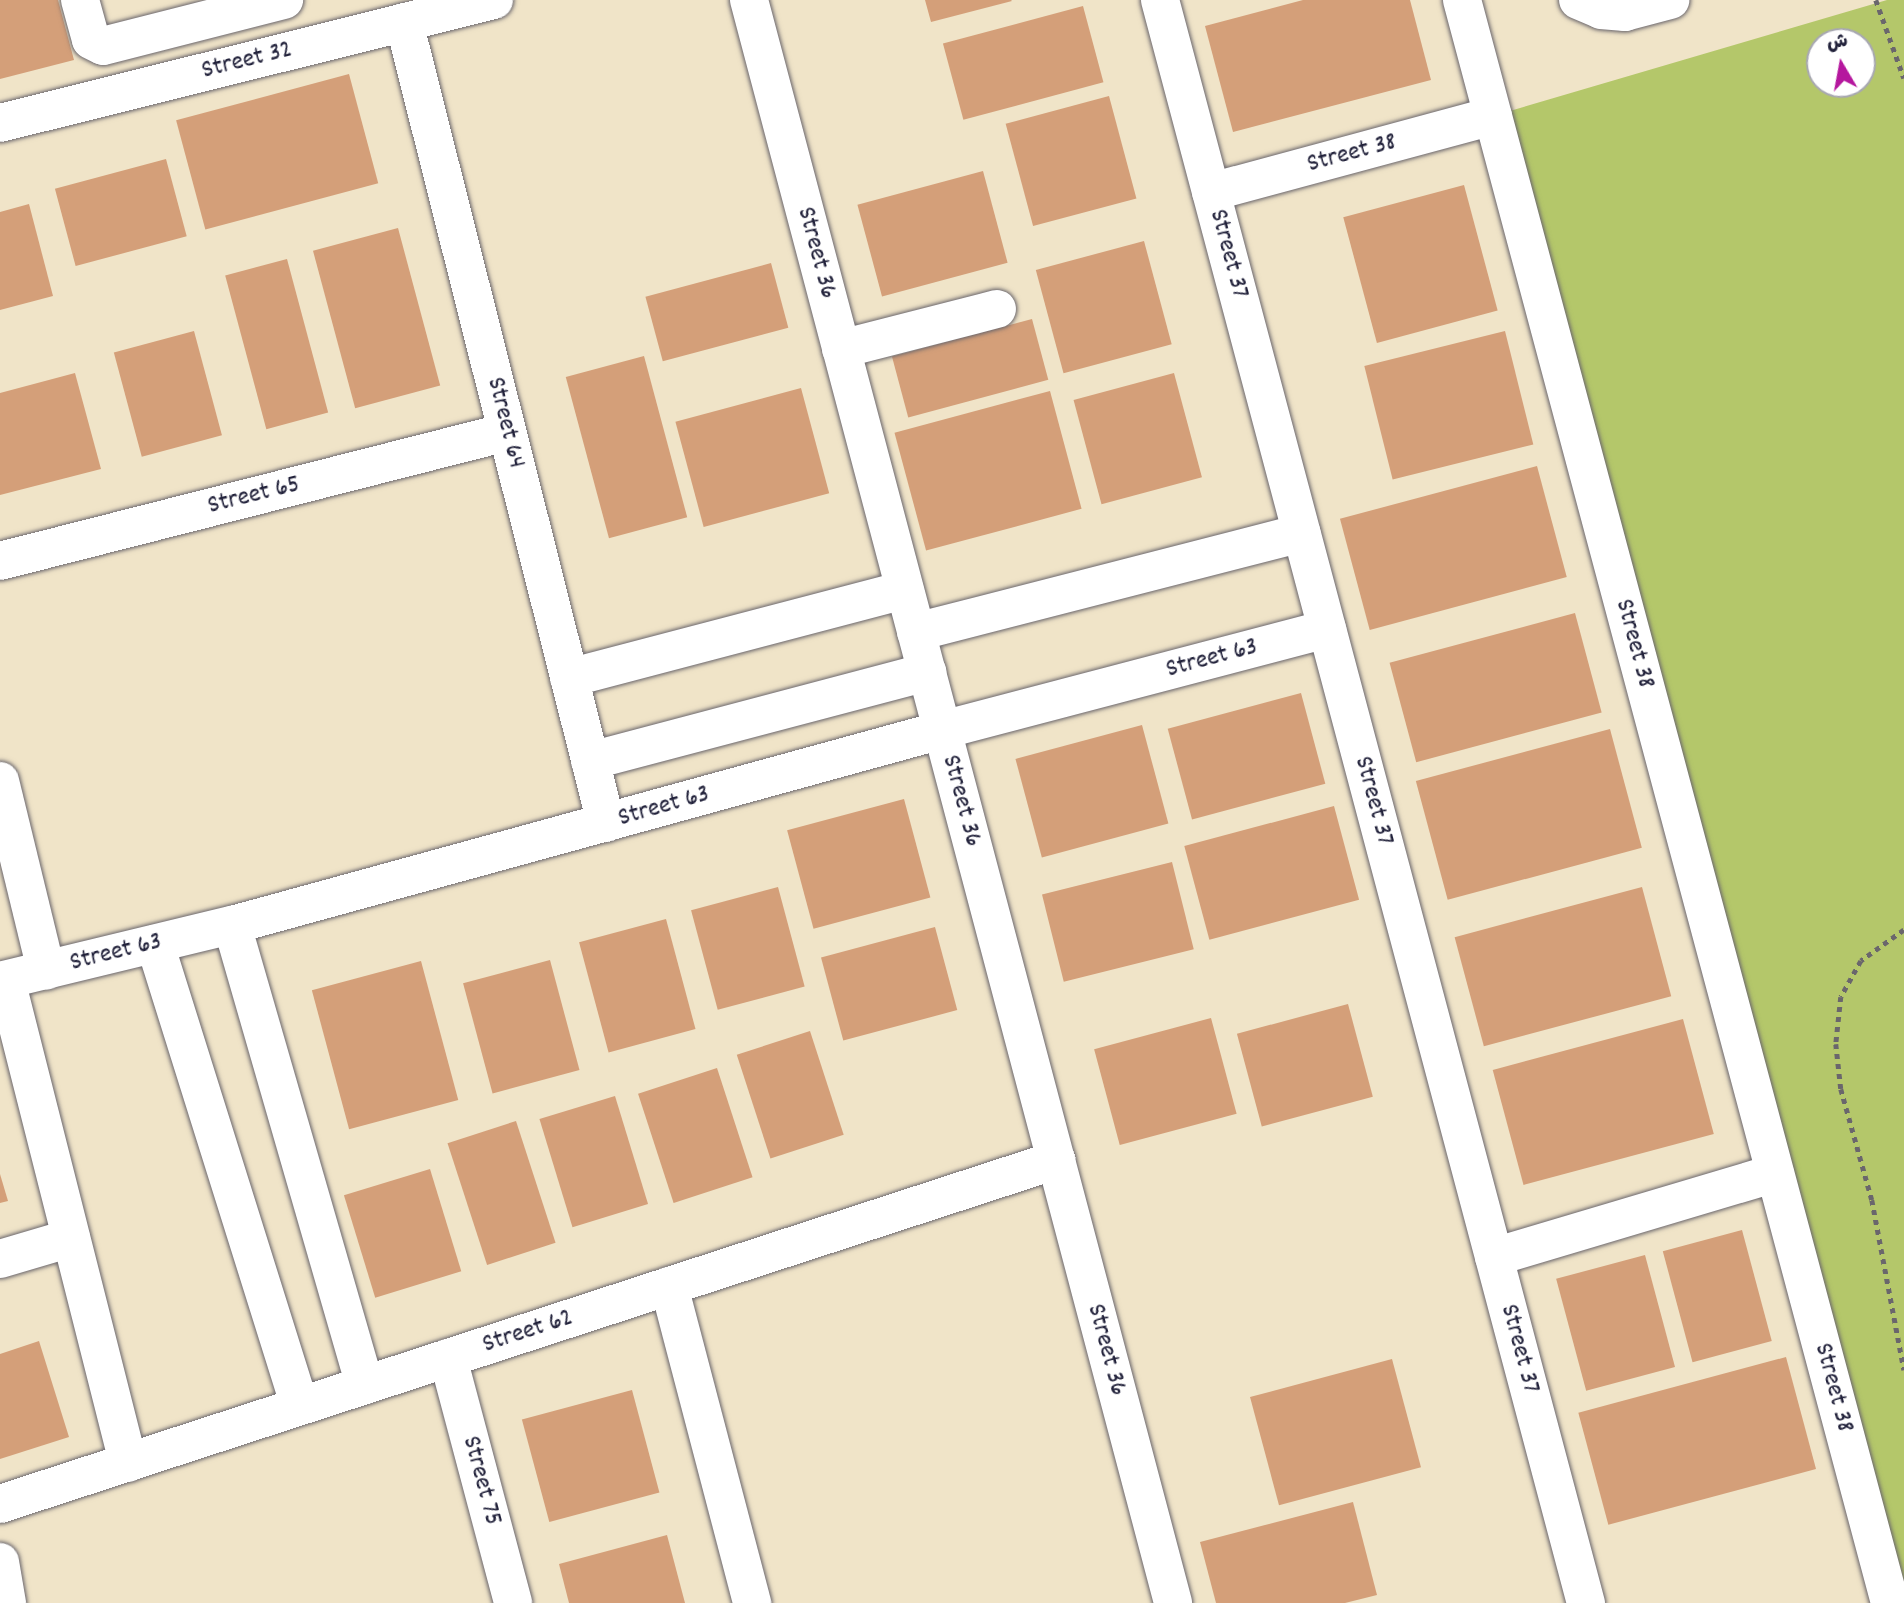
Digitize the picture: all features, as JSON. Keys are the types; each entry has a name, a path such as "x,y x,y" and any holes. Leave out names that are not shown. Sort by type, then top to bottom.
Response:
{"street":[{"path":"80,0 91,40 103,46 284,0"},
{"path":"292,0 304,47"},
{"name":"Street 32","path":"0,123 494,0"},
{"name":"Street 36","path":"749,0 1173,1603"},
{"name":"Street 37","path":"1160,0 1586,1603"},
{"name":"Street 38","path":"1462,0 1890,1603"},
{"path":"1578,0 1601,10 1625,12 1660,1"},
{"name":"Street 64","path":"404,22 606,823"},
{"name":"Street 38","path":"1211,192 1493,116"},
{"path":"841,349 997,309"},
{"name":"Street 65","path":"0,561 508,432"},
{"path":"916,632 1301,533"},
{"path":"569,678 905,590"},
{"name":"Street 63","path":"3,981 232,925 942,730 1327,629"},
{"path":"590,761 927,672"},
{"path":"2,796 46,970"},
{"path":"232,925 365,1385"},
{"path":"155,944 300,1406"},
{"path":"3,981 128,1462"},
{"name":"Street 62","path":"0,1504 1056,1160"},
{"path":"1494,1257 1775,1173"},
{"path":"0,1259 71,1238"},
{"path":"669,1286 752,1603"},
{"name":"Street 75","path":"448,1358 513,1603"},
{"path":"0,1562 7,1603"}],"path":[{"path":"1876,0 1904,78"},
{"path":"1904,930 1861,961 1842,996 1836,1044 1841,1089 1872,1200 1904,1370"}],"green space":[{"path":"1887,0 1904,0 1904,1603 1493,116"}],"building":[{"path":"0,0 58,0 74,60 0,79"},
{"path":"925,0 1011,0 1012,1 931,22"},
{"path":"1303,0 1410,0 1431,80 1233,132 1205,26"},
{"path":"1083,6 1103,82 963,120 943,44"},
{"path":"349,74 378,183 205,229 176,120"},
{"path":"1109,96 1136,198 1033,226 1006,124"},
{"path":"166,159 187,236 76,266 55,189"},
{"path":"983,171 1008,263 882,296 857,205"},
{"path":"1464,185 1498,311 1377,343 1343,217"},
{"path":"29,204 53,296 0,310 0,212"},
{"path":"398,228 440,385 355,408 313,251"},
{"path":"1144,241 1172,344 1064,373 1036,270"},
{"path":"287,259 328,413 266,429 225,276"},
{"path":"771,263 788,328 663,361 645,297"},
{"path":"1032,319 1048,380 908,417 892,357"},
{"path":"194,331 222,435 142,457 114,352"},
{"path":"1505,331 1533,445 1393,480 1364,366"},
{"path":"644,356 687,517 609,538 566,377"},
{"path":"75,373 101,469 0,495 0,393"},
{"path":"1174,373 1202,477 1101,504 1074,400"},
{"path":"801,388 829,493 704,527 675,422"},
{"path":"1050,391 1082,509 926,551 894,433"},
{"path":"1537,466 1567,577 1370,630 1340,519"},
{"path":"1575,613 1602,712 1416,762 1390,663"},
{"path":"1301,693 1325,784 1192,820 1168,729"},
{"path":"1142,725 1168,824 1042,857 1015,759"},
{"path":"1610,729 1642,848 1448,900 1416,781"},
{"path":"904,799 930,898 814,929 787,830"},
{"path":"1334,806 1359,900 1209,940 1184,846"},
{"path":"1172,862 1194,949 1064,982 1042,894"},
{"path":"778,887 805,986 718,1010 691,910"},
{"path":"1642,887 1671,996 1484,1046 1455,937"},
{"path":"666,919 696,1029 609,1052 579,942"},
{"path":"935,927 957,1010 843,1041 821,958"},
{"path":"550,960 580,1070 493,1093 463,983"},
{"path":"421,961 458,1100 349,1129 312,990"},
{"path":"1348,1004 1373,1097 1262,1126 1237,1034"},
{"path":"1211,1018 1237,1114 1120,1145 1094,1049"},
{"path":"1683,1019 1714,1134 1524,1185 1493,1070"},
{"path":"810,1031 844,1135 770,1158 737,1055"},
{"path":"717,1068 753,1177 674,1203 638,1094"},
{"path":"615,1096 648,1204 572,1227 539,1119"},
{"path":"516,1121 556,1243 487,1265 448,1143"},
{"path":"430,1169 461,1271 375,1298 344,1195"},
{"path":"0,1174 8,1201 0,1203"},
{"path":"1742,1230 1772,1341 1693,1362 1663,1251"},
{"path":"1645,1255 1675,1367 1586,1391 1556,1279"},
{"path":"39,1341 69,1437 0,1459 0,1354"},
{"path":"1786,1357 1816,1469 1608,1525 1578,1413"},
{"path":"1392,1359 1421,1467 1279,1505 1250,1397"},
{"path":"632,1390 659,1492 549,1522 522,1420"},
{"path":"1353,1502 1377,1595 1345,1603 1216,1603 1200,1542"},
{"path":"667,1535 685,1603 569,1603 559,1564"}]}
